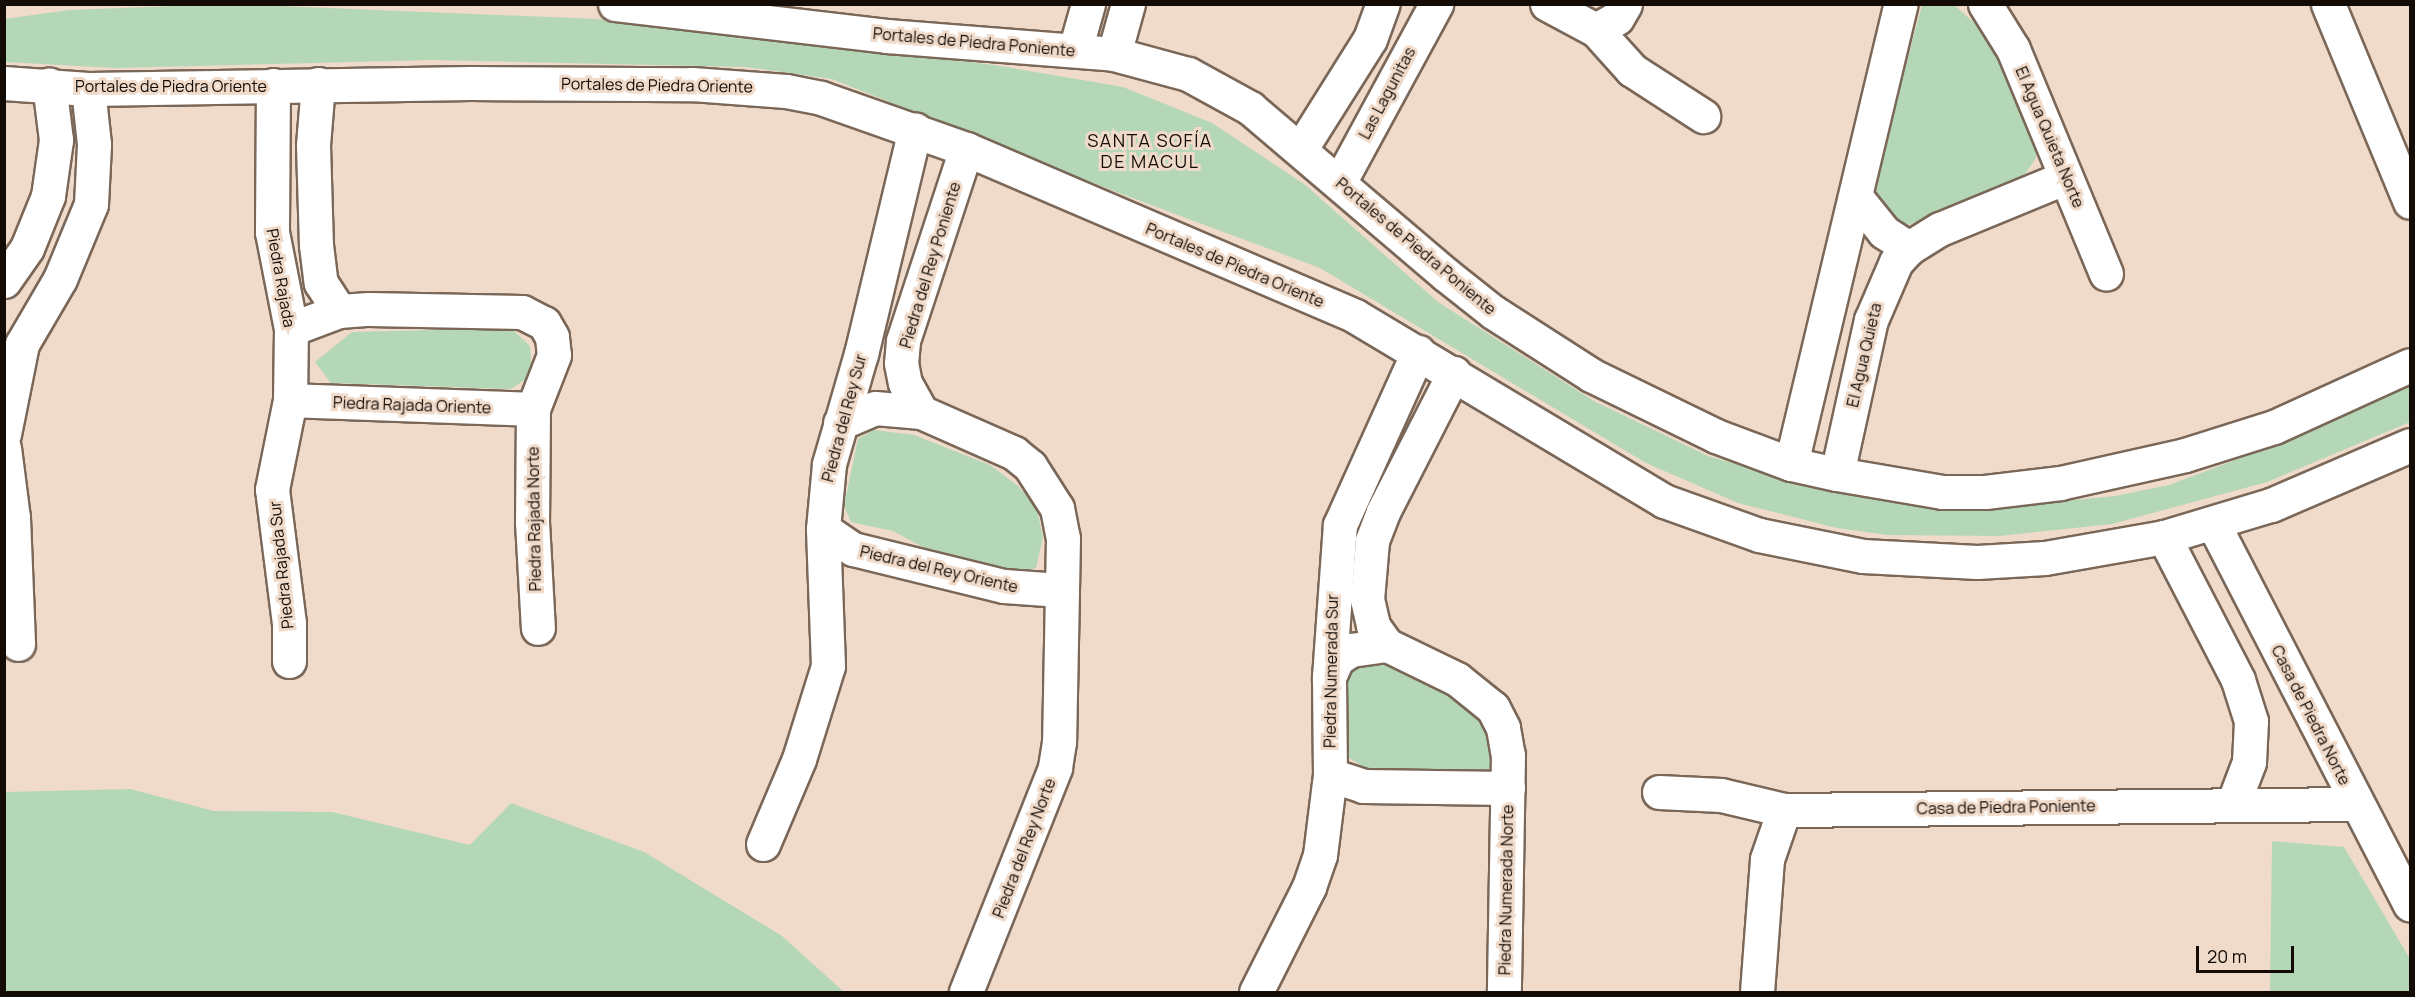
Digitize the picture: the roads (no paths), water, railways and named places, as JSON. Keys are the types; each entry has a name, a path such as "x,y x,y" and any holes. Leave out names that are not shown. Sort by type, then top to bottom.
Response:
{"street":[{"name":"Portales de Piedra Poniente","path":"615,4 887,36 1114,54 1188,74 1250,108 1445,274 1539,343 1635,400 1716,436 1791,464 1837,474 1942,492 1985,492 2060,483 2185,455 2274,427 2410,365"},
{"path":"1075,50 1088,4"},
{"path":"1114,54 1128,4"},
{"path":"1300,150 1370,39 1383,4"},
{"name":"Las Lagunitas","path":"1339,183 1437,4"},
{"path":"1547,4 1596,30 1632,70 1703,116"},
{"path":"1596,30 1617,18 1625,4"},
{"path":"1791,464 1901,4"},
{"name":"El Agua Quieta Norte","path":"1985,4 2013,50 2106,273"},
{"path":"2328,4 2410,202"},
{"name":"Portales de Piedra Oriente","path":"4,83 49,84 88,89 318,84 745,86 820,98 915,129 966,149 1355,316 1454,373 1664,501 1714,522 1810,548 1921,561 1977,562 2045,558 2164,537 2214,525 2326,484 2410,445"},
{"path":"4,281 27,248 48,196 56,140 49,84"},
{"path":"318,84 313,145 316,245 321,283 339,312"},
{"name":"Piedra Rajada","path":"273,85 272,232 291,329 290,400"},
{"path":"4,434 14,338 60,279 91,204 94,144 88,89"},
{"name":"Piedra del Rey Sur","path":"763,844 799,759 828,666 823,530 829,464 861,354 915,129"},
{"name":"Piedra del Rey Poniente","path":"921,412 905,383 901,363 903,341 966,149"},
{"path":"1856,197 1884,232 1909,248 1947,226 2066,177"},
{"name":"El Agua Quieta","path":"1837,474 1878,297 1896,262 1909,248"},
{"path":"291,329 339,312 499,312 534,316 552,337 554,355 533,409"},
{"name":"Piedra Numerada Sur","path":"1256,993 1309,887 1320,855 1330,775 1329,677 1340,525 1418,352"},
{"path":"1329,677 1337,659 1351,650 1387,645 1373,626 1367,599 1372,541 1383,512 1454,373"},
{"name":"Piedra Rajada Oriente","path":"290,400 533,409"},
{"name":"Piedra Rajada Sur","path":"289,661 289,623 272,489 290,400"},
{"path":"840,423 875,408 921,412 1014,453 1046,485 1058,508 1063,538 1060,590"},
{"name":"Piedra Rajada Norte","path":"533,409 532,522 538,628"},
{"path":"4,448 13,518 18,644"},
{"name":"Casa de Piedra Norte","path":"2214,525 2356,804 2410,904"},
{"name":"Piedra del Rey Oriente","path":"823,530 853,549 1004,586 1060,590"},
{"path":"2164,537 2238,680 2251,721 2249,762 2234,804"},
{"name":"Piedra del Rey Norte","path":"966,993 1055,768 1059,742 1060,590"},
{"name":"Piedra Numerada Norte","path":"1387,645 1456,679 1493,708 1503,728 1508,788 1504,993"},
{"path":"1330,775 1363,786 1508,788"},
{"name":"Casa de Piedra Poniente","path":"1659,792 1720,795 1784,810 2356,804"},
{"path":"1757,993 1767,859 1784,810"}],"district":[{"name":"SANTA SOFÍA DE MACUL","path":"1150,151"}]}
